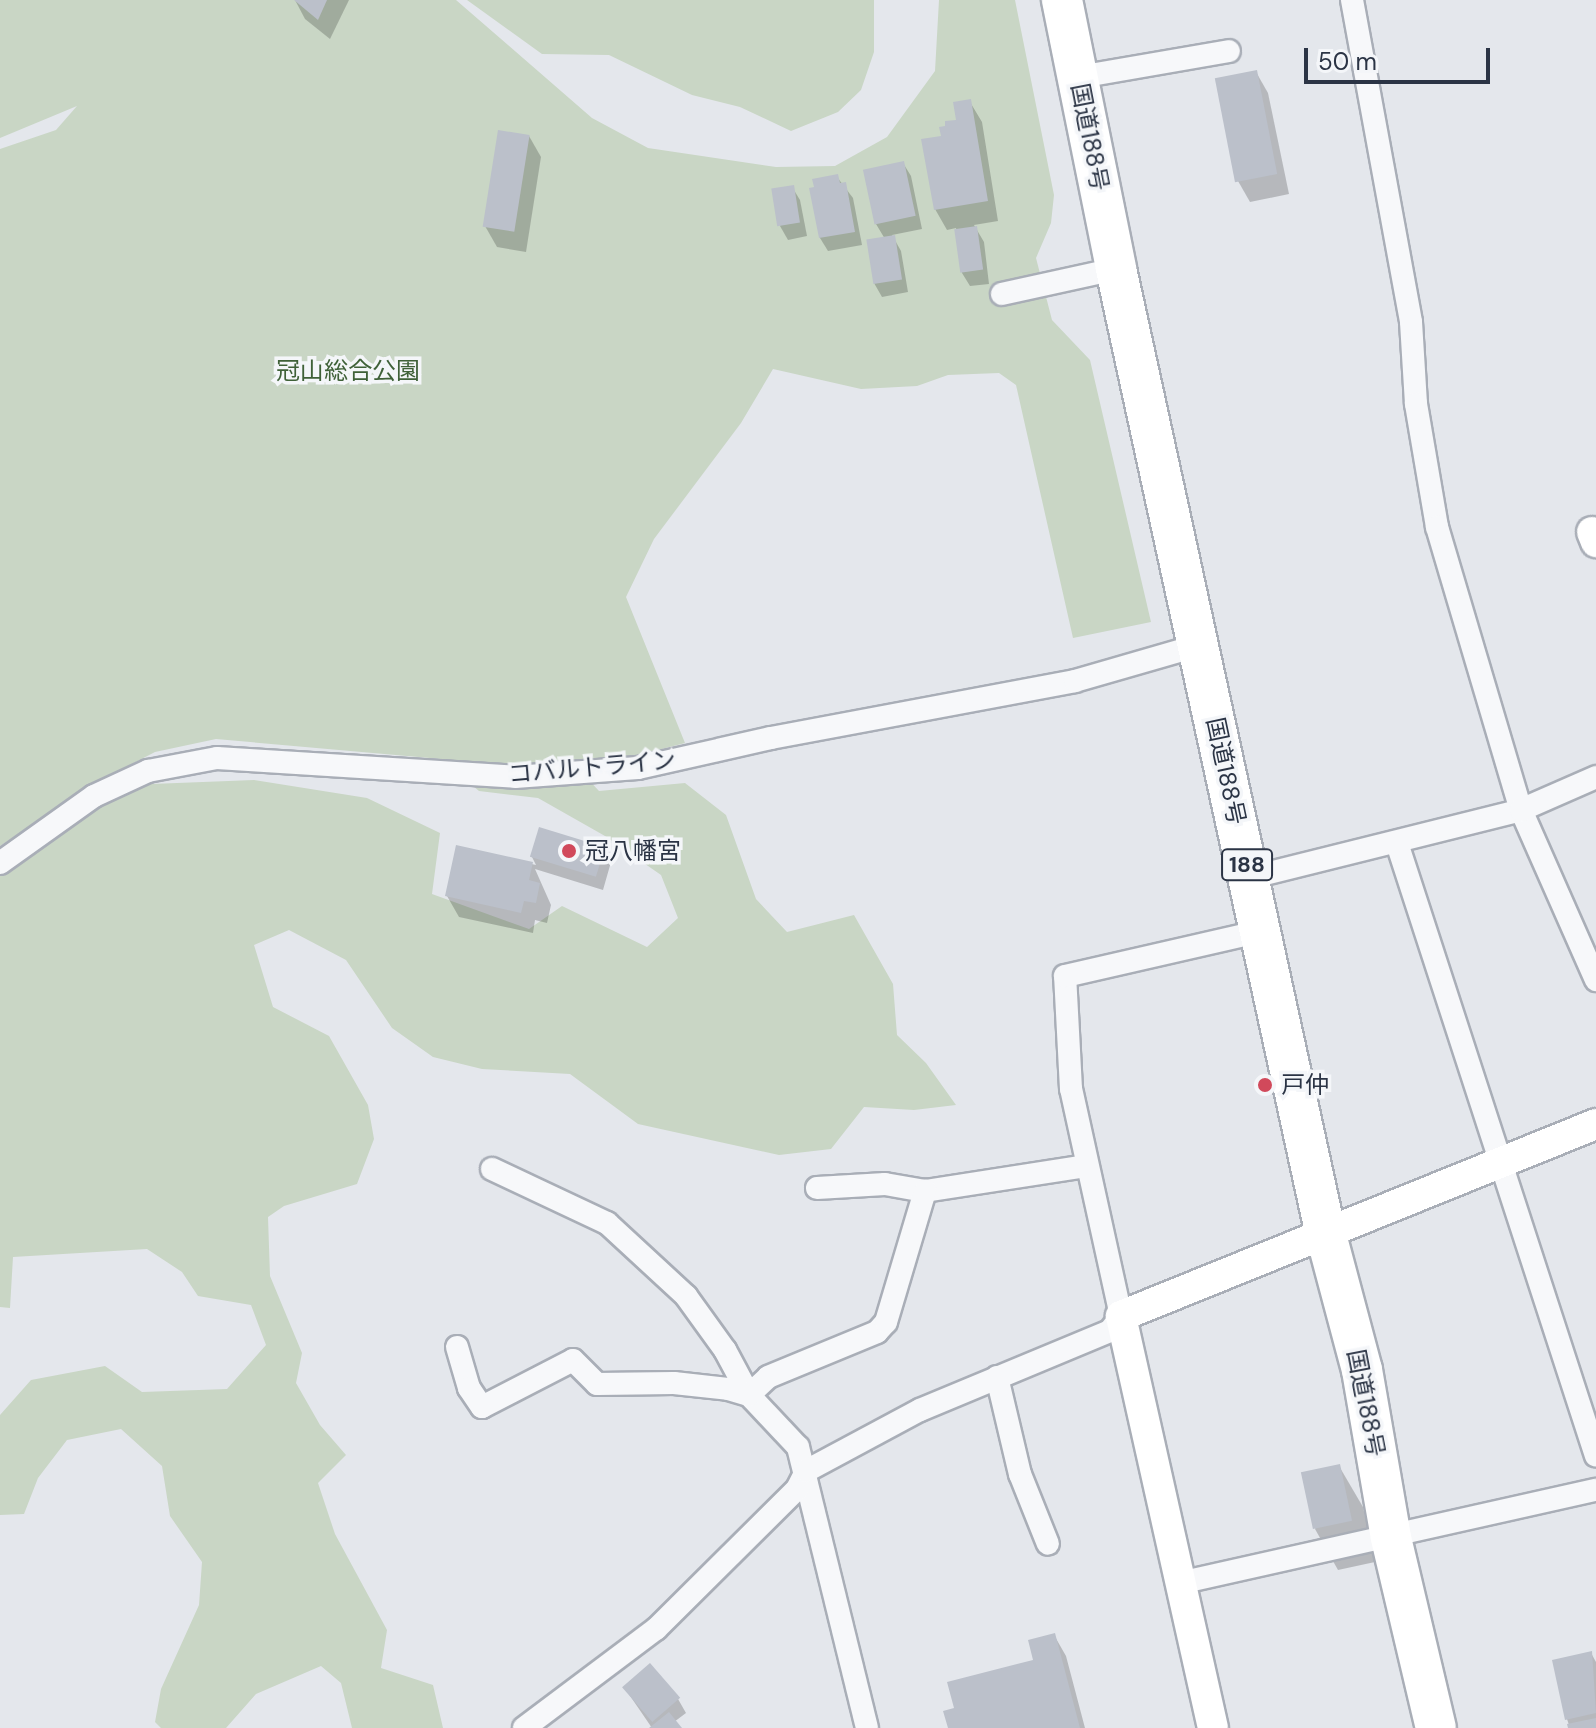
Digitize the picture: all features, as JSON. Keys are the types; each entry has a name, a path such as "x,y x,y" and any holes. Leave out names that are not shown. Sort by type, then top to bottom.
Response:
{"highway":[{"name":"国道188号","path":"1062,0 1116,269 1325,1231 1362,1370 1391,1538 1436,1728"}],"street":[{"path":"1352,0 1411,322 1416,404 1437,527 1521,810 1596,980"},
{"path":"1079,77 1229,51"},
{"path":"1002,294 1116,269"},
{"name":"コバルトライン","path":"0,863 94,796 148,771 217,758 515,777 638,768 1075,681 1200,645"},
{"path":"1249,878 1521,810 1596,777"},
{"path":"1397,843 1503,1161 1596,1456"},
{"path":"1213,1728 1071,1089 1065,976 1261,931"},
{"path":"524,1728 656,1629 797,1489 806,1471 920,1410 1110,1331 1121,1316 1596,1124"},
{"path":"817,1188 885,1184 925,1191 1087,1166"},
{"path":"492,1169 607,1223 686,1296 725,1350 749,1395 798,1447 867,1728"},
{"path":"749,1395 768,1377 877,1332 886,1322 925,1191"},
{"path":"457,1347 469,1388 482,1407 573,1360 597,1384 674,1383 728,1389 749,1395"},
{"path":"997,1377 1020,1474 1048,1544"},
{"path":"1179,1583 1596,1490"}],"green space":[{"name":"冠山総合公園","path":"0,0 456,0 592,118 648,148 776,167 835,166 887,137 935,71 939,0 1015,0 1054,195 1051,223 1036,258 1052,320 1090,360 1151,622 1073,638 1016,385 999,373 948,375 917,386 861,389 773,369 741,423 654,539 626,597 685,743 639,755 572,762 599,791 685,783 726,815 756,899 787,932 854,915 893,984 897,1035 926,1063 956,1105 914,1110 864,1107 831,1149 779,1155 638,1124 570,1074 482,1069 433,1057 392,1028 346,960 289,930 254,945 273,1007 329,1036 368,1105 374,1139 357,1184 284,1206 268,1217 270,1276 302,1353 296,1383 320,1425 346,1455 318,1483 335,1534 387,1630 381,1668 433,1685 443,1728 352,1728 341,1683 321,1666 256,1694 226,1728 161,1728 155,1722 161,1689 199,1605 202,1562 170,1516 162,1466 121,1429 67,1440 38,1478 24,1514 0,1515 0,1415 31,1380 105,1366 142,1392 227,1389 266,1345 251,1305 198,1296 182,1272 147,1249 13,1257 10,1308 0,1307 0,874 126,785 254,780 367,798 440,833 432,894 529,929 562,906 647,947 678,918 661,875 605,836 538,798 479,791 441,759 216,739 155,752 91,785 0,846 0,149 56,130 77,106 0,138"},
{"path":"467,0 874,0 874,52 861,90 838,112 791,131 740,107 692,95 609,55 542,54"}],"building":[{"path":"294,0 327,0 318,20"},
{"path":"1257,70 1277,174 1235,182 1215,78"},
{"path":"971,99 988,201 934,210 921,139 941,136 939,127 945,126 945,121 956,120 953,102"},
{"path":"498,130 530,135 514,232 483,227"},
{"path":"904,161 916,216 875,225 863,170"},
{"path":"838,174 840,183 846,182 855,232 819,238 809,188 814,187 812,179"},
{"path":"794,185 800,223 777,226 771,189"},
{"path":"977,226 983,270 960,273 954,229"},
{"path":"895,235 902,279 873,284 866,240"},
{"path":"539,827 605,847 596,877 530,857"},
{"path":"456,845 533,862 529,880 540,883 536,903 524,901 521,913 445,896"},
{"path":"1340,1464 1352,1521 1313,1529 1301,1472"},
{"path":"1055,1633 1080,1728 948,1728 943,1711 954,1708 947,1682 1033,1660 1028,1640"},
{"path":"1592,1651 1596,1713 1565,1720 1552,1660"},
{"path":"650,1663 680,1698 652,1722 622,1687"},
{"path":"669,1712 682,1728 649,1728"},
{"path":"1596,1718 1596,1728 1568,1728 1567,1724"}],"place":[{"name":"冠八幡宮","path":"569,851"},
{"name":"戸仲","path":"1265,1085"}]}
